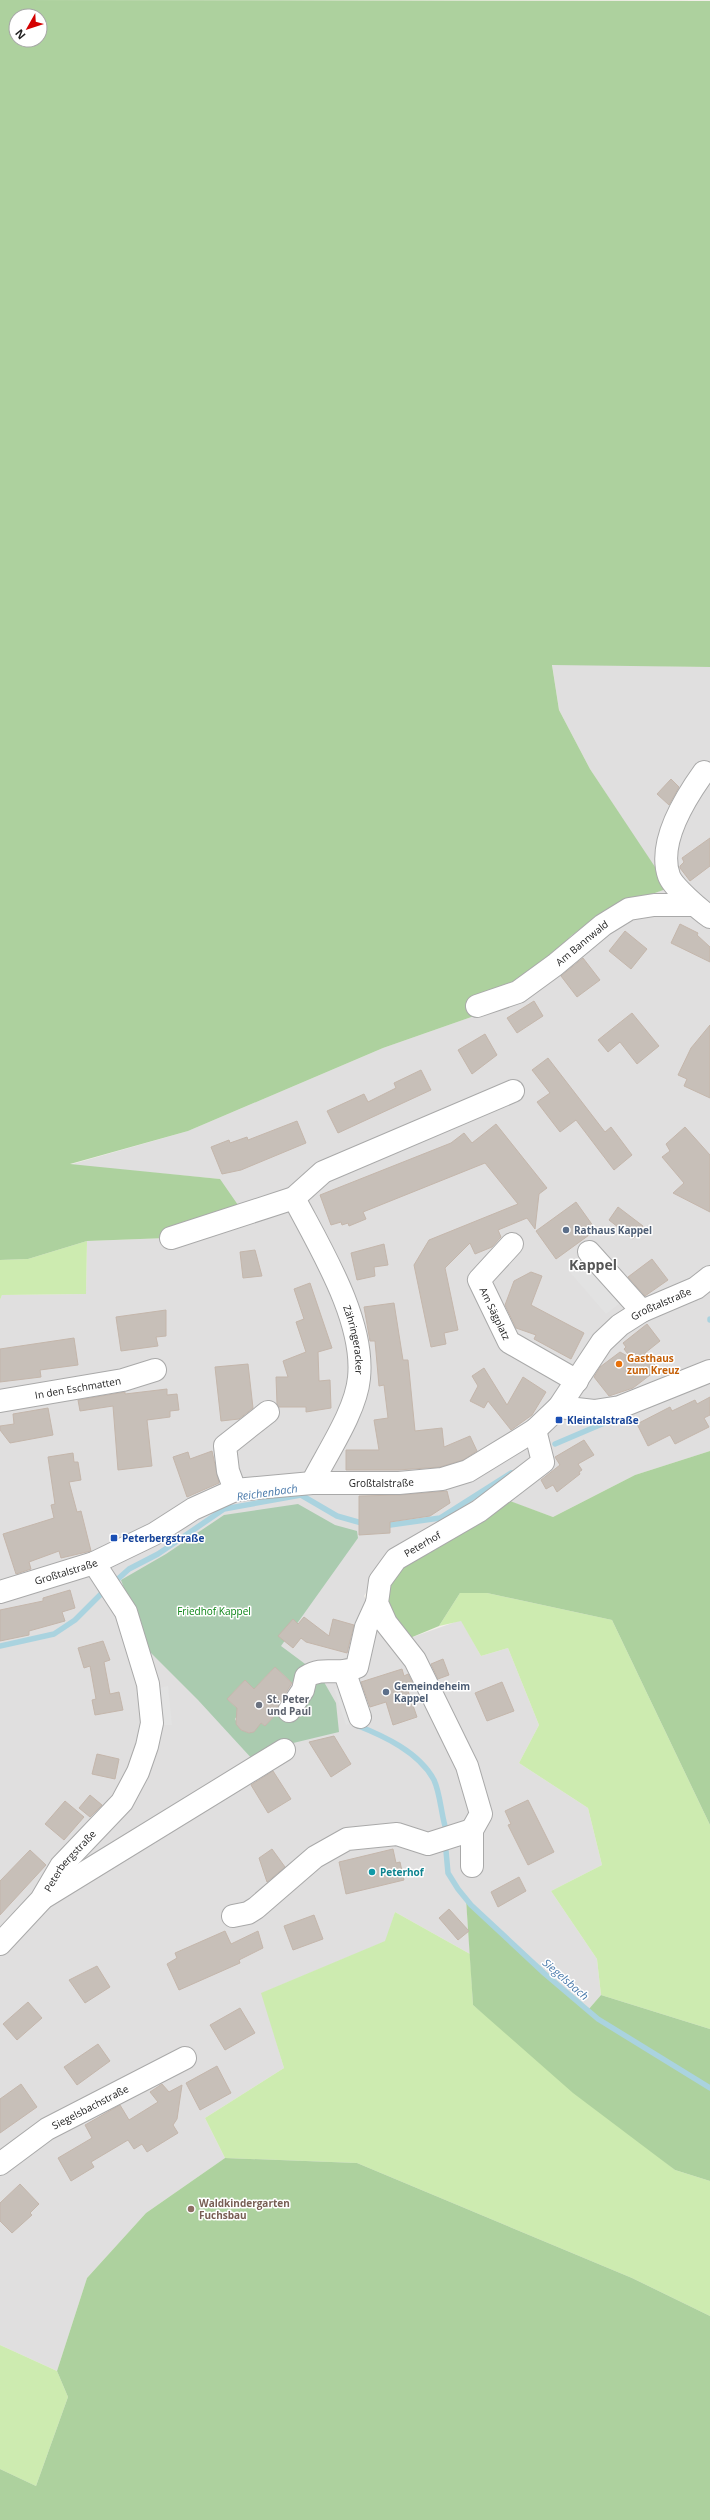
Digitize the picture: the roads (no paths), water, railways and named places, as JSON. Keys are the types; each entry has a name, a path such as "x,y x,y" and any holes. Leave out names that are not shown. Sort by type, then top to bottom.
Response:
{"street":[{"name":"Am Bannwald","path":"702,911 669,877 667,859 672,826 691,790 704,772"},
{"name":"Am Bannwald","path":"477,1006 518,992 555,965 604,925 629,909 654,905 702,911"},
{"path":"171,1238 294,1198 324,1172 513,1091"},
{"name":"Zähringeracker","path":"294,1198 335,1277 359,1344 360,1378 355,1396 312,1483"},
{"name":"Am Sägplatz","path":"512,1244 479,1280 505,1335 509,1342 577,1380"},
{"path":"590,1252 642,1311"},
{"name":"Großtalstraße","path":"0,1592 104,1577 154,1534 193,1509 235,1490 312,1483 399,1483 442,1478 468,1471 538,1441 602,1342 620,1325 642,1311 696,1288 710,1277"},
{"name":"In den Eschmatten","path":"0,1401 123,1380 155,1370"},
{"path":"559,1408 594,1411 620,1407 710,1371"},
{"path":"235,1490 228,1471 225,1446 268,1412"},
{"name":"Peterhof","path":"377,1603 380,1581 396,1559 479,1511 543,1462 538,1441"},
{"name":"Peterbergstraße","path":"0,1944 41,1900 61,1866 122,1802 138,1772 147,1746 152,1723 148,1684 126,1612 104,1577"},
{"path":"289,1711 303,1690 306,1677 313,1672 325,1671 345,1673 357,1666 366,1627 377,1603"},
{"path":"377,1603 386,1623 415,1660 467,1766 481,1814 472,1830 472,1866"},
{"path":"345,1673 360,1717"},
{"name":"Peterbergstraße","path":"41,1900 284,1750"},
{"path":"233,1916 248,1913 256,1908 315,1857 347,1839 397,1834 428,1844 472,1830"},
{"name":"Siegelsbachstraße","path":"0,2164 47,2129 185,2058"}],"waterway":[{"name":"Reichenbach","path":"555,1444 609,1421"},
{"name":"Reichenbach","path":"383,1526 440,1518 511,1473"},
{"name":"Reichenbach","path":"119,1578 129,1569 158,1554 224,1509 301,1495 337,1516 365,1524"},
{"name":"Reichenbach","path":"0,1646 54,1634 75,1620 103,1592"},
{"name":"Siegelsbach","path":"356,1725 378,1734 400,1746 410,1753 427,1770 436,1785 445,1826"},
{"name":"Siegelsbach","path":"446,1851 448,1873 458,1889 471,1905 545,1974 598,2019 710,2088"}],"place":[{"name":"Rathaus Kappel","path":"566,1230"},
{"name":"Gasthaus zum Kreuz","path":"619,1364"},
{"name":"Kleintalstraße","path":"559,1420"},
{"name":"Peterbergstraße","path":"114,1538"},
{"name":"Gemeindeheim Kappel","path":"386,1692"},
{"name":"St. Peter und Paul","path":"259,1705"},
{"name":"Peterhof","path":"372,1872"},
{"name":"Waldkindergarten Fuchsbau","path":"191,2209"}],"district":[{"name":"Kappel","path":"593,1264"}],"park label":[{"name":"Friedhof Kappel","path":"214,1611"}]}
